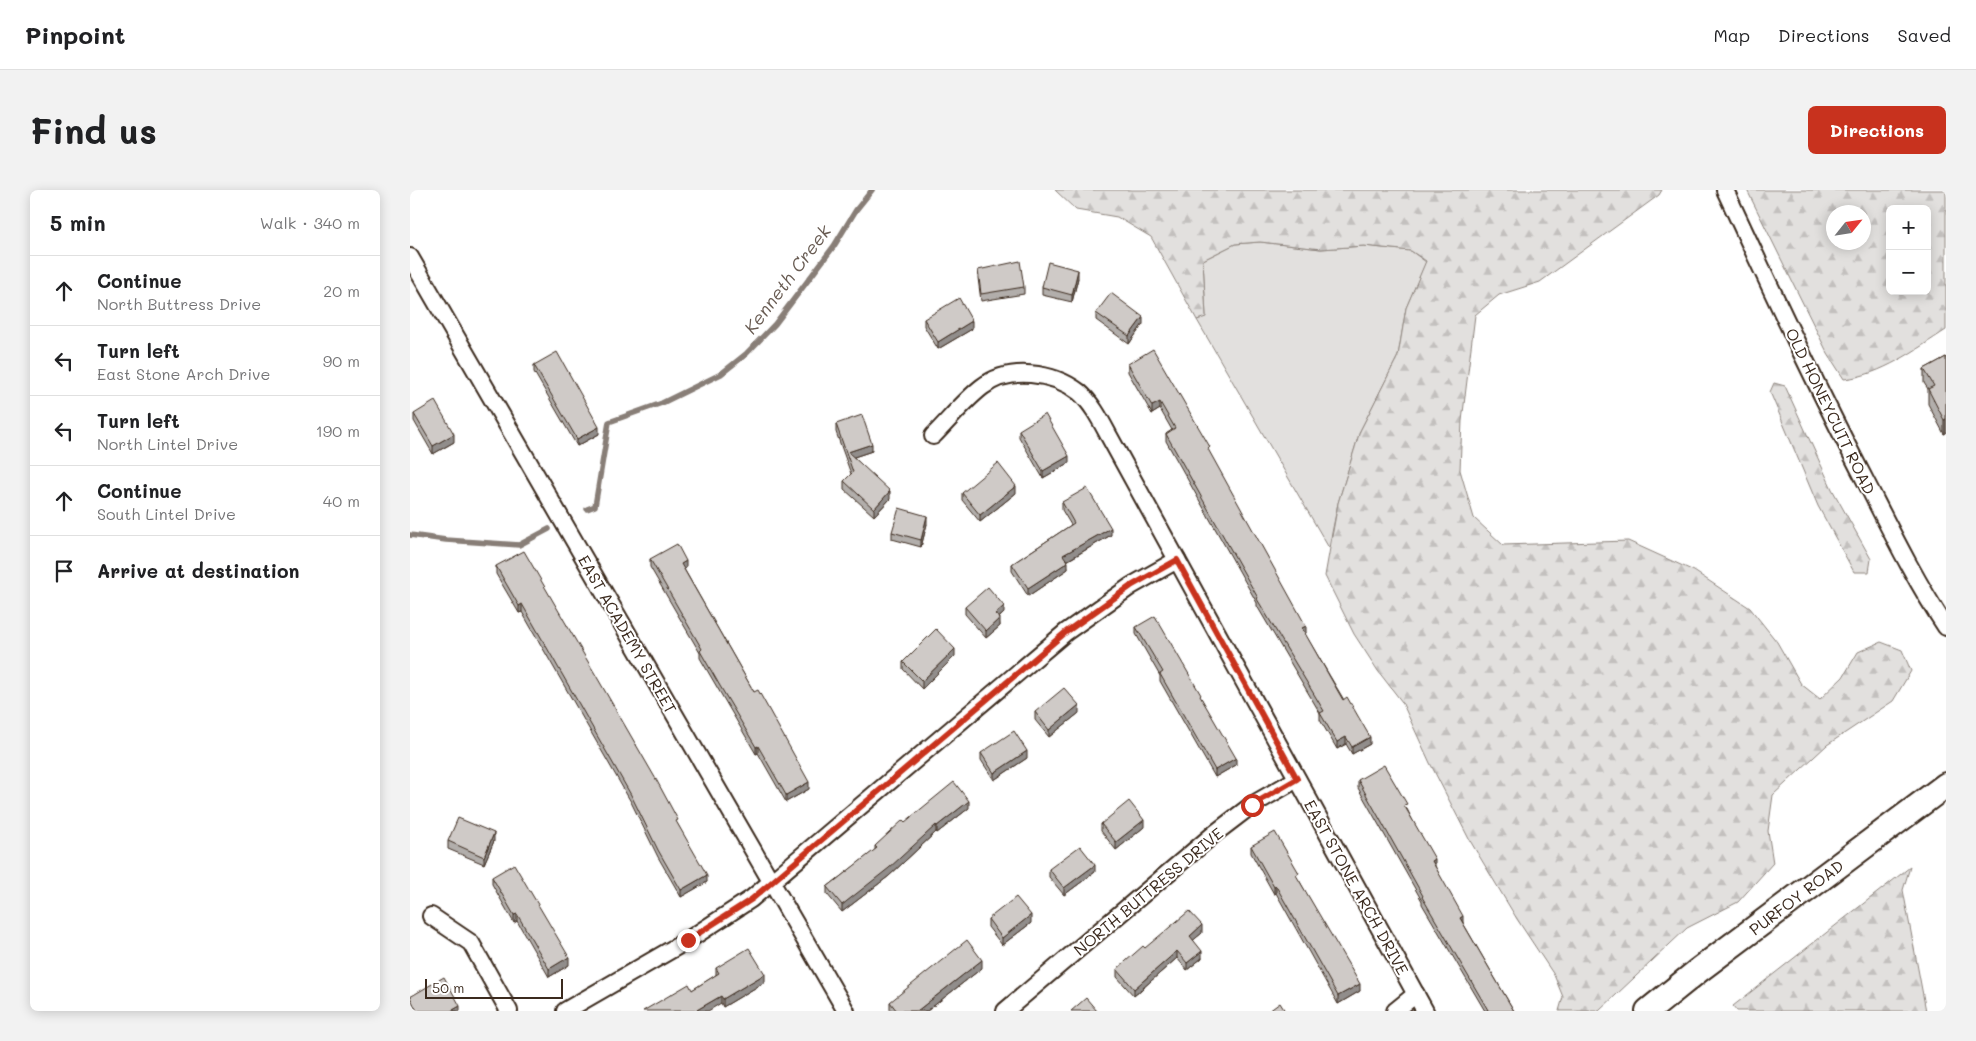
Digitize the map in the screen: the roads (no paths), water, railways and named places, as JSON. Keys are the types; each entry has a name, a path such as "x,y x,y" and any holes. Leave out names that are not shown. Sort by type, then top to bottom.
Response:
{"street":[{"name":"OLD HONEYCUTT ROAD","path":"1725,190 1822,398 1928,601 1946,627"},
{"name":"EAST ACADEMY STREET","path":"410,257 846,1011"},
{"name":"EAST STONE ARCH DRIVE","path":"933,436 983,386 995,380 1009,376 1043,375 1063,383 1080,393 1094,410 1425,1011"},
{"path":"565,1011 688,940 752,899 1066,632 1131,586 1177,560"},
{"name":"NORTH BUTTRESS DRIVE","path":"1005,1011 1214,834 1252,805 1297,779"},
{"name":"PURFOY ROAD","path":"1648,1011 1699,970 1946,784"},
{"path":"431,916 471,943 509,1011"},
{"path":"1395,1011 1416,994"}],"waterway":[{"name":"Kenneth Creek","path":"587,509 595,506 609,422 662,403 721,374 746,354 775,324 834,246 856,210 872,190"},
{"name":"Kenneth Creek","path":"410,535 446,540 519,545 549,529"}]}
